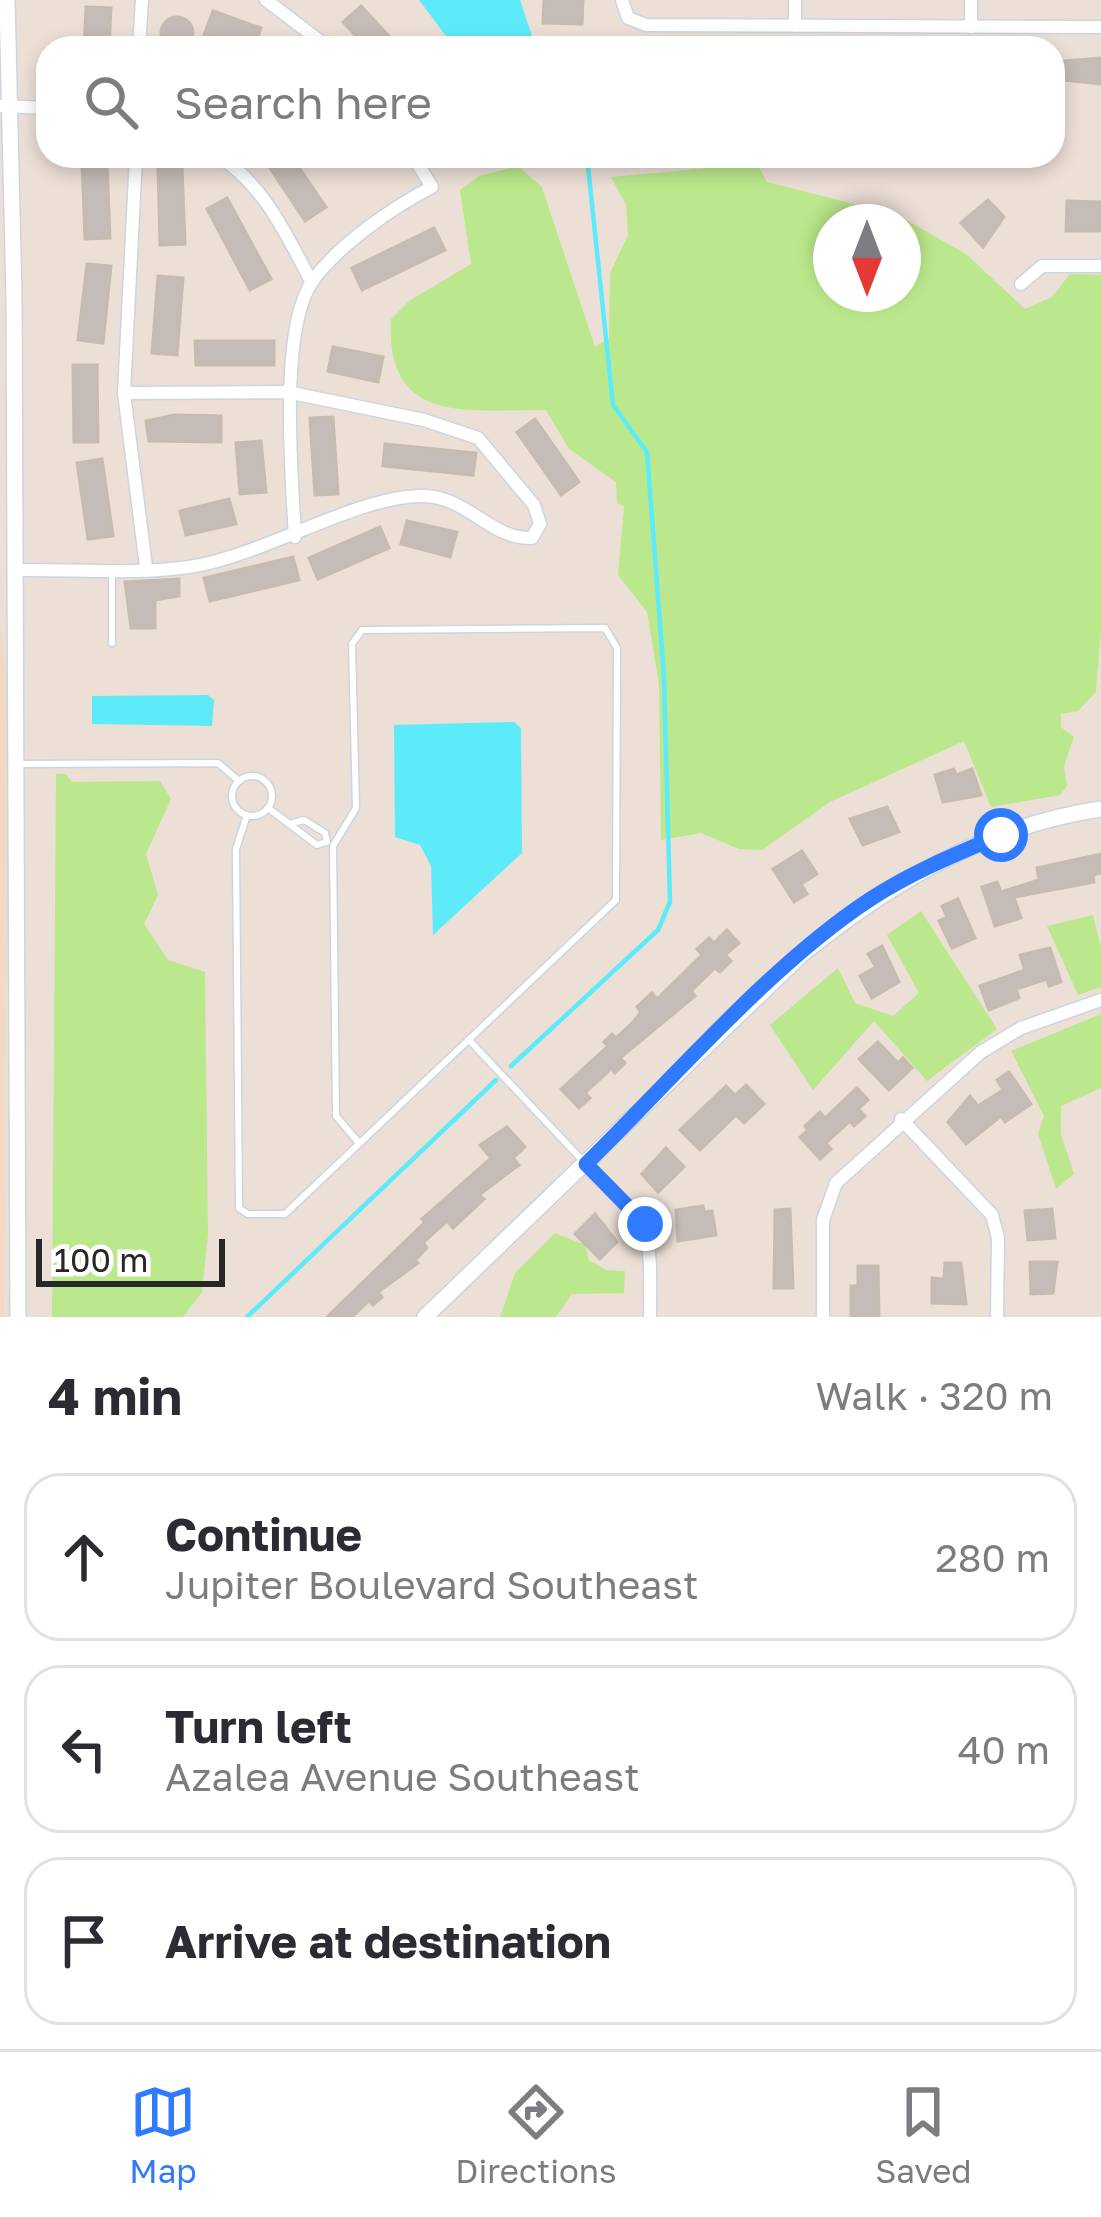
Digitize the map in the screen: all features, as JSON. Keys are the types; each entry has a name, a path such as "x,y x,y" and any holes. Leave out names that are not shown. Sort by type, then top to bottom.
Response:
{"street":[{"path":"7,0 18,1317"},
{"path":"140,36 142,0"},
{"path":"266,0 313,36"},
{"path":"622,0 628,18 646,25 1101,27"},
{"path":"795,0 795,26"},
{"path":"971,0 971,27"},
{"path":"6,106 36,107"},
{"path":"135,168 124,393 146,567"},
{"path":"237,168 266,202 311,281"},
{"path":"295,537 287,392 311,281 411,197 432,187 420,168"},
{"path":"1021,284 1042,266 1101,266"},
{"path":"15,569 189,567 295,537 383,501 426,496 468,507 495,530 514,538 532,538 540,524 511,474 478,438 424,420 287,392 124,393"},
{"path":"431,1315 801,955 868,901 933,864 1019,827 1101,809"},
{"path":"823,1317 826,1202 836,1183 981,1052 1021,1028 1101,1000"},
{"path":"902,1119 992,1215 998,1238 997,1317"},
{"path":"586,1164 645,1224 651,1249 650,1317"}],"lane":[{"path":"112,568 112,643"},
{"path":"605,628 617,648 616,900 285,1214 248,1214 238,1208 236,849 247,815 268,808 317,845 330,844 356,808 352,644 362,630 605,628"},
{"path":"16,764 218,763 239,781"},
{"path":"239,781 255,776 267,783 272,795 268,808"},
{"path":"239,781 232,802 247,815"},
{"path":"293,823 304,820 325,833 330,844 336,1117 358,1143"},
{"path":"469,1040 586,1164"}],"shaded area":[{"path":"0,625 8,684 4,1317 0,1317"}],"green space":[{"path":"520,168 542,187 595,347 609,338 610,273 628,235 626,205 611,177 760,168 767,182 854,204 813,204 813,312 921,312 921,229 966,254 1025,309 1052,297 1070,274 1101,275 1101,629 1096,692 1078,711 1061,714 1061,727 1074,737 1064,766 1067,786 1060,795 991,807 964,741 830,802 762,850 739,849 701,833 661,840 659,684 647,612 618,575 624,506 617,503 616,482 569,449 546,410 462,409 417,395 402,379 393,354 391,319 409,301 471,264 460,190 479,176"},
{"path":"56,774 66,774 72,782 160,781 171,799 146,854 158,895 144,924 168,960 205,972 208,1235 202,1292 183,1317 52,1317"},
{"path":"921,911 997,1029 927,1081 874,1021 813,1090 770,1025 838,968 855,1003 893,1016 919,993 887,935"},
{"path":"1093,915 1101,947 1101,987 1078,995 1047,926"},
{"path":"1101,1014 1101,1088 1061,1106 1061,1134 1074,1174 1056,1189 1038,1134 1044,1116 1011,1051"},
{"path":"555,1233 585,1245 589,1260 606,1270 625,1271 624,1293 572,1294 556,1317 500,1317 515,1273"}],"water":[{"path":"419,0 520,0 532,36 446,36"},
{"path":"208,695 214,700 212,726 92,724 92,696"},
{"path":"514,722 521,728 522,853 433,935 431,866 420,845 395,837 394,725"}],"building":[{"path":"544,0 583,0 582,24 543,23"},
{"path":"361,6 389,36 356,36 343,22"},
{"path":"86,7 111,8 110,36 85,36"},
{"path":"213,11 261,28 258,36 204,35"},
{"path":"177,17 191,27 192,36 161,33 166,22"},
{"path":"1101,58 1101,84 1065,80 1065,61"},
{"path":"82,168 107,168 110,238 85,239"},
{"path":"158,168 182,168 185,244 160,245"},
{"path":"270,168 299,168 326,207 305,221"},
{"path":"227,198 271,279 250,290 207,209"},
{"path":"988,200 1004,217 983,247 961,223"},
{"path":"1067,201 1101,202 1101,231 1066,231"},
{"path":"434,228 445,250 362,290 352,268"},
{"path":"87,264 111,266 103,343 78,340"},
{"path":"158,276 183,278 177,355 152,353"},
{"path":"195,341 274,341 274,365 196,365"},
{"path":"333,347 383,357 378,382 328,371"},
{"path":"73,365 97,365 98,442 74,442"},
{"path":"175,415 221,416 221,442 149,441 146,421"},
{"path":"333,417 338,494 315,495 310,418"},
{"path":"535,419 579,482 561,495 517,432"},
{"path":"261,441 266,492 240,494 236,443"},
{"path":"385,444 476,453 473,475 383,466"},
{"path":"102,459 113,536 88,539 77,463"},
{"path":"229,499 236,524 186,535 180,511"},
{"path":"407,521 457,532 450,557 401,544"},
{"path":"380,527 389,548 318,579 309,558"},
{"path":"293,557 299,580 210,601 204,578"},
{"path":"179,579 179,596 155,600 155,628 131,628 125,582"},
{"path":"954,769 956,775 972,769 981,795 943,802 935,775"},
{"path":"887,807 899,832 863,845 850,819"},
{"path":"802,851 817,874 801,884 807,894 794,902 773,869"},
{"path":"1101,854 1101,873 1093,875 1094,882 1014,897 1021,918 995,926 982,887 997,882 1001,892 1039,880 1037,868"},
{"path":"958,899 975,938 952,948 939,921 947,917 942,906"},
{"path":"727,930 739,943 725,955 731,961 720,972 715,968 691,991 695,996 620,1058 625,1063 585,1093 590,1098 579,1108 561,1089 608,1046 604,1042 612,1034 616,1038 634,1021 641,1012 637,1007 652,993 657,999 702,955 697,949 709,938 714,943"},
{"path":"882,946 899,982 872,998 860,976 876,967 868,954"},
{"path":"1050,948 1061,982 1049,986 1047,979 1016,989 1019,998 989,1010 980,986 1025,970 1020,955"},
{"path":"878,1042 898,1063 903,1058 912,1068 889,1090 859,1059"},
{"path":"1009,1072 1031,1104 1005,1122 1001,1116 966,1144 948,1122 970,1096 978,1106 1003,1090 997,1080"},
{"path":"746,1085 764,1104 744,1123 736,1115 700,1150 680,1130 726,1086 735,1095"},
{"path":"857,1088 868,1100 858,1109 865,1116 854,1126 850,1121 826,1143 831,1149 820,1159 800,1137 808,1130 805,1126 820,1112 825,1118"},
{"path":"507,1127 525,1147 513,1158 519,1165 479,1195 484,1199 453,1228 447,1221 423,1243 427,1248 415,1260 418,1263 378,1292 382,1297 373,1305 369,1301 352,1317 327,1317 425,1222 422,1219 491,1158 480,1145"},
{"path":"666,1148 684,1167 658,1192 642,1174"},
{"path":"703,1206 704,1212 712,1211 716,1235 678,1241 676,1210"},
{"path":"790,1209 793,1288 774,1288 775,1210"},
{"path":"1052,1209 1055,1238 1028,1240 1025,1211"},
{"path":"595,1214 617,1242 600,1259 575,1234"},
{"path":"1030,1262 1057,1262 1053,1293 1031,1294"},
{"path":"945,1263 961,1263 966,1304 932,1303 932,1278 944,1279"},
{"path":"858,1266 878,1266 879,1317 851,1317 851,1286 858,1286"}],"waterway":[{"path":"511,1066 658,930 670,902 664,677 647,452 613,405 588,168"},
{"path":"247,1317 496,1080"}],"route":[{"path":"645,1224 586,1164 801,955 868,901 933,864 1001,835"}]}
